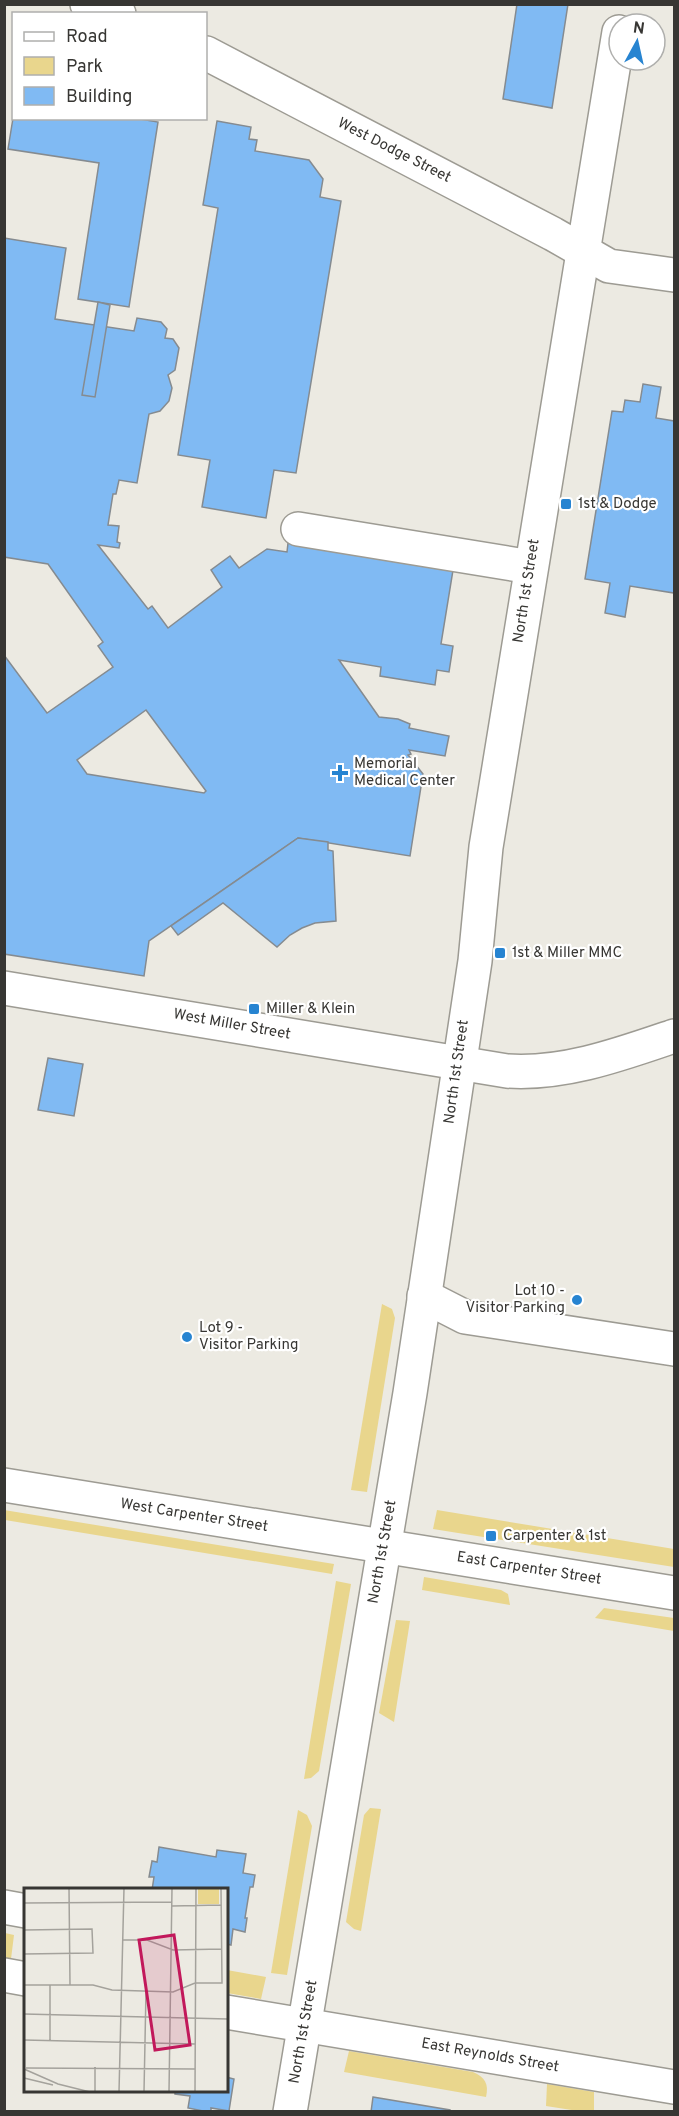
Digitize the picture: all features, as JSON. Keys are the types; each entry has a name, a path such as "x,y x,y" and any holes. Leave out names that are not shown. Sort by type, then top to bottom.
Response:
{"street":[{"path":"87,4 113,12"},
{"name":"West Dodge Street","path":"207,54 583,250 609,266 675,275"},
{"name":"North 1st Street","path":"290,2112 405,1425 475,961 486,847 612,72"},
{"path":"298,529 531,567"},
{"name":"West Miller Street","path":"4,988 507,1071 550,1070 625,1053 675,1036"},
{"path":"423,1296 465,1317 675,1349"},
{"name":"West Carpenter Street","path":"4,1485 384,1546"},
{"name":"East Carpenter Street","path":"384,1546 675,1593"},
{"path":"4,1907 24,1911"},
{"path":"4,1976 24,1979"},
{"name":"East Reynolds Street","path":"228,2012 675,2087"}],"green space":[{"path":"382,1304 392,1309 395,1318 367,1492 351,1490"},
{"path":"4,1510 334,1564 332,1574 5,1520"},
{"path":"437,1510 674,1549 674,1567 433,1529"},
{"path":"424,1577 501,1590 508,1594 510,1605 422,1590"},
{"path":"336,1581 351,1584 319,1771 311,1778 304,1779"},
{"path":"604,1608 674,1618 674,1631 595,1618"},
{"path":"396,1620 410,1621 394,1722 379,1713"},
{"path":"370,1808 381,1809 361,1931 354,1929 346,1922 364,1815"},
{"path":"298,1810 307,1815 312,1826 287,1975 271,1973"},
{"path":"5,1933 14,1935 11,1959 5,1958"},
{"path":"228,1970 266,1977 261,1999 228,1993"},
{"path":"349,2051 473,2072 481,2076 485,2082 486,2097 344,2072"},
{"path":"547,2084 594,2092 594,2111 546,2106"}],"building":[{"path":"517,4 568,4 552,108 503,99"},
{"path":"13,120 146,120 158,122 129,307 78,299 99,163 8,149"},
{"path":"217,121 251,127 249,139 257,140 255,151 309,160 323,179 320,197 341,201 296,473 274,470 266,518 202,507 210,460 178,455 218,208 203,205"},
{"path":"4,238 66,248 55,319 134,331 137,318 161,322 167,329 165,338 173,339 179,348 175,370 168,375 172,388 169,401 160,411 149,414 137,483 119,480 116,494 113,494 108,525 119,526 117,542 120,543 119,548 98,545 148,609 152,606 168,628 222,587 211,570 230,556 239,568 267,549 287,552 288,543 453,570 441,644 453,646 449,672 437,670 435,685 380,676 381,667 339,660 379,717 398,719 410,724 409,728 449,736 445,756 409,750 411,754 408,755 423,774 410,856 298,838 149,941 144,976 4,954 4,655 47,713 113,667 98,646 103,642 48,564 4,557","holes":["146,710 206,791 204,793 87,774 77,760"]},
{"path":"98,302 110,305 95,397 82,395"},
{"path":"643,384 661,387 656,418 674,421 674,593 630,586 625,617 605,613 610,583 585,579 612,411 623,412 625,400 640,402"},
{"path":"298,838 328,842 328,850 333,851 336,921 315,923 302,928 277,947 223,903 178,935 171,926"},
{"path":"48,1058 83,1064 74,1116 38,1110"},
{"path":"159,1847 216,1857 217,1850 246,1854 243,1873 255,1875 253,1887 250,1887 245,1932 233,1929 231,1945 228,1944 228,1888 152,1888 154,1877 149,1877 152,1861 157,1862"},
{"path":"228,2078 234,2079 229,2111 211,2108 211,2112 208,2112 188,2108 190,2096 175,2094 175,2092 228,2092"},
{"path":"373,2097 450,2110 450,2112 371,2112"}],"place":[{"name":"1st & Dodge","path":"566,504"},
{"name":"Memorial Medical Center","path":"340,773"},
{"name":"1st & Miller MMC","path":"500,953"},
{"name":"Miller & Klein","path":"254,1009"},
{"name":"Lot 10 - Visitor Parking","path":"577,1300"},
{"name":"Lot 9 - Visitor Parking","path":"187,1337"},
{"name":"Carpenter & 1st","path":"491,1536"}]}
